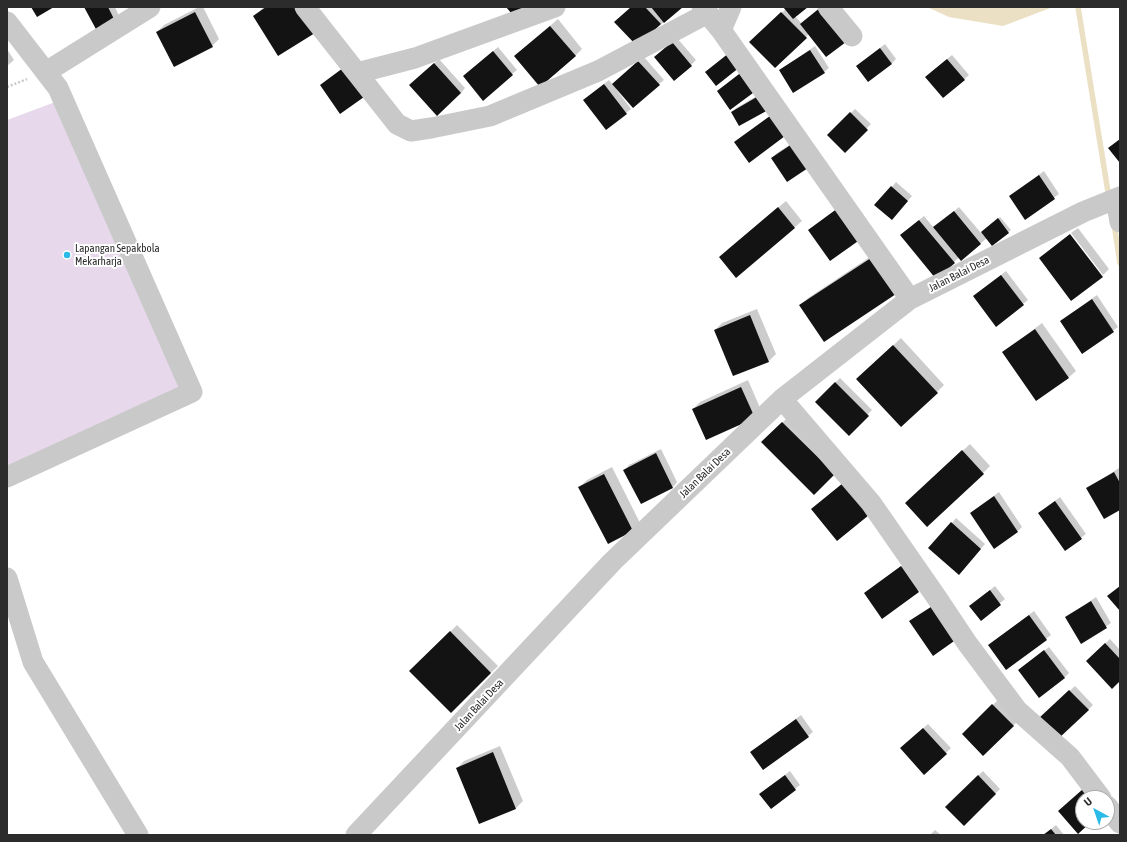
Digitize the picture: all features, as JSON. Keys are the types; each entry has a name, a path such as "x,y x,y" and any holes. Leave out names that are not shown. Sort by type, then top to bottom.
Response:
{"street":[{"path":"46,72 150,7"},
{"path":"305,7 400,128 411,131 490,116 512,107 598,71 705,10 721,30 910,299"},
{"path":"357,73 415,58 555,7"},
{"path":"721,30 731,7"},
{"path":"828,7 852,36"},
{"path":"7,22 58,88 192,392 7,477"},
{"path":"1116,199 1120,222"},
{"name":"Jalan Balai Desa","path":"356,835 612,562 782,398 910,299 1089,209 1116,199"},
{"path":"782,398 871,503 967,643 1017,710 1070,758 1095,790"},
{"path":"7,578 33,662 138,835"}],"shaded area":[{"path":"927,7 1053,7 1003,26 949,17"},
{"name":"Lapangan Sepakbola Mekarharja","path":"58,101 186,390 7,475 7,120"}],"building":[{"path":"31,7 54,7 37,17"},
{"path":"84,7 108,7 115,21 97,31"},
{"path":"266,7 299,7 315,33 278,56 253,16"},
{"path":"506,7 532,7 517,20"},
{"path":"631,7 645,7 661,24 637,46 614,22"},
{"path":"651,7 683,7 664,23"},
{"path":"783,7 808,7 793,19"},
{"path":"821,7 850,39 826,57 800,24"},
{"path":"195,12 213,47 174,67 156,32"},
{"path":"781,12 807,38 775,68 749,42"},
{"path":"550,26 576,56 540,87 514,56"},
{"path":"672,42 692,66 674,81 654,57"},
{"path":"880,48 892,64 868,82 856,66"},
{"path":"810,50 825,73 793,93 779,70"},
{"path":"493,51 513,75 483,101 463,76"},
{"path":"729,53 740,67 716,86 705,72"},
{"path":"947,59 965,80 943,98 925,77"},
{"path":"638,61 660,85 633,108 612,84"},
{"path":"434,63 461,93 437,116 409,85"},
{"path":"343,68 364,97 340,114 320,85"},
{"path":"743,71 757,90 730,110 717,91"},
{"path":"604,84 627,114 606,130 583,100"},
{"path":"762,94 770,109 739,126 731,112"},
{"path":"850,112 868,130 845,153 827,135"},
{"path":"770,116 785,136 749,163 734,142"},
{"path":"1120,139 1120,163 1108,148"},
{"path":"792,144 808,168 787,182 771,158"},
{"path":"1039,175 1055,199 1025,220 1009,196"},
{"path":"891,186 908,201 892,220 874,205"},
{"path":"778,207 795,228 736,278 719,257"},
{"path":"838,208 861,239 830,261 808,230"},
{"path":"954,211 981,244 961,261 933,227"},
{"path":"998,218 1009,233 992,246 981,232"},
{"path":"919,220 955,263 936,279 900,235"},
{"path":"1070,234 1103,277 1071,301 1039,258"},
{"path":"871,258 896,294 824,342 799,305"},
{"path":"1001,275 1024,305 996,327 973,296"},
{"path":"1092,299 1114,332 1082,354 1060,321"},
{"path":"750,315 769,362 733,376 714,330"},
{"path":"1035,329 1069,378 1036,401 1002,352"},
{"path":"893,345 938,393 901,427 856,379"},
{"path":"835,382 869,416 849,436 815,402"},
{"path":"741,387 755,418 706,440 692,409"},
{"path":"782,422 835,474 814,495 761,442"},
{"path":"962,450 984,474 927,527 905,503"},
{"path":"656,453 673,488 641,504 623,470"},
{"path":"1114,472 1120,483 1120,510 1104,519 1086,488"},
{"path":"604,474 633,531 608,544 578,487"},
{"path":"843,483 869,515 837,541 811,509"},
{"path":"994,496 1018,532 994,549 970,513"},
{"path":"1055,501 1082,539 1065,551 1038,513"},
{"path":"951,522 981,549 959,575 928,548"},
{"path":"901,566 919,592 882,619 864,593"},
{"path":"1120,586 1120,611 1107,596"},
{"path":"990,590 1001,605 981,621 969,606"},
{"path":"1091,601 1107,628 1081,644 1065,617"},
{"path":"934,605 957,639 933,656 909,621"},
{"path":"1029,615 1047,640 1006,670 988,645"},
{"path":"450,631 491,673 451,713 409,671"},
{"path":"1105,643 1120,659 1120,681 1112,689 1086,661"},
{"path":"1044,650 1065,678 1039,698 1018,670"},
{"path":"1069,690 1089,710 1058,739 1039,718"},
{"path":"992,704 1014,726 983,756 962,734"},
{"path":"796,719 809,737 763,770 750,752"},
{"path":"923,728 947,754 924,775 900,748"},
{"path":"493,752 516,809 479,824 456,768"},
{"path":"785,775 796,790 771,809 759,794"},
{"path":"978,775 996,794 964,826 945,807"},
{"path":"1075,796 1075,830 1082,830 1078,834 1058,811"},
{"path":"1051,829 1056,835 1043,835"}],"waterway":[{"path":"1078,7 1109,198"},
{"path":"1114,224 1120,263"}],"place":[{"name":"Lapangan Sepakbola Mekarharja","path":"67,255"}]}
